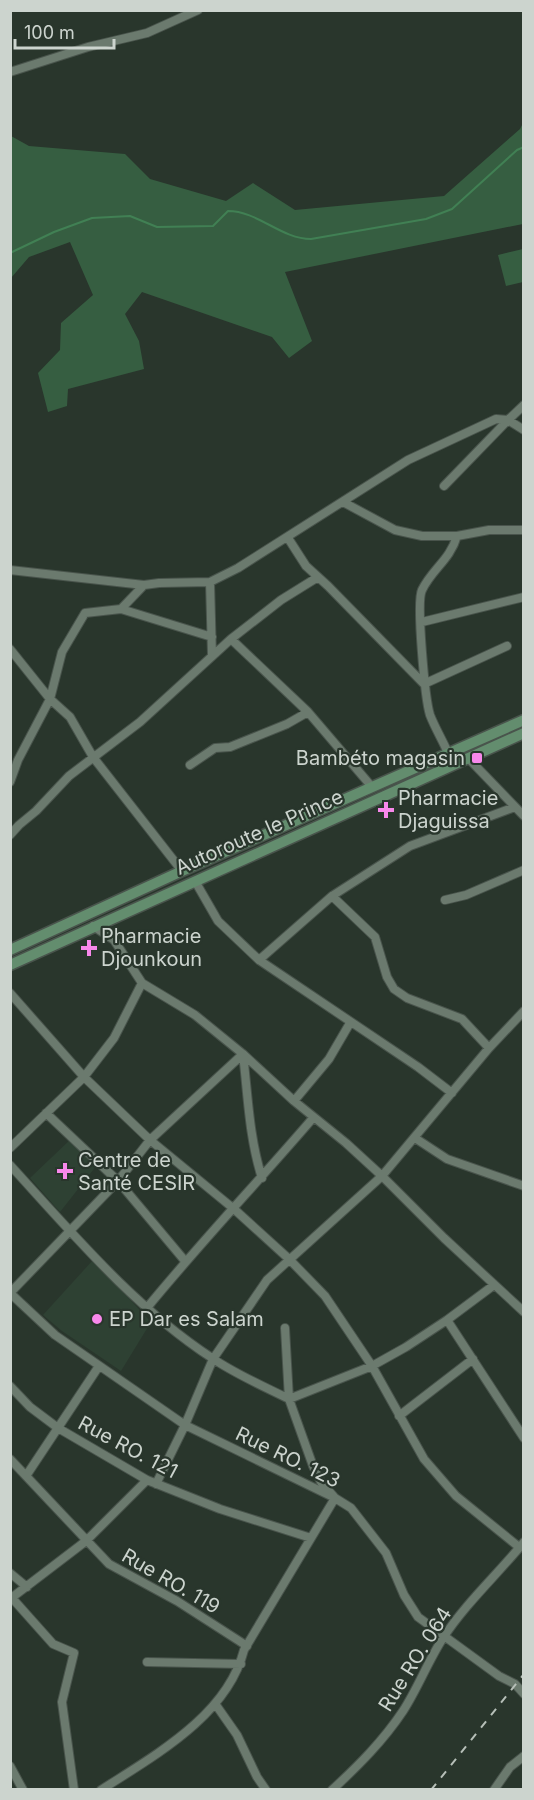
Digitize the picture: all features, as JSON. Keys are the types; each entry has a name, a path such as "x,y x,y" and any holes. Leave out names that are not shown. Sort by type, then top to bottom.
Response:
{"main road":[{"name":"Autoroute le Prince","path":"10,950 182,871 524,720"},
{"name":"Autoroute le Prince","path":"10,965 524,733"}],"street":[{"path":"10,72 88,47 147,33 198,10"},
{"path":"444,486 524,405"},
{"path":"10,570 144,585 210,582 288,538 408,460 496,419 508,420 524,430"},
{"path":"343,502 395,530 422,536 457,536 489,530 524,530"},
{"path":"448,753 430,716 424,684 420,593 453,549 457,536"},
{"path":"288,538 306,566 424,684"},
{"path":"10,835 69,776 140,722 231,639 281,600 318,577"},
{"path":"210,582 212,656"},
{"path":"121,609 144,585"},
{"path":"422,622 524,597"},
{"path":"10,782 18,760 50,699 62,652 85,613 121,609 212,637"},
{"path":"231,639 308,712 372,787"},
{"path":"424,684 507,646"},
{"path":"10,649 50,699 70,717 93,757 182,871"},
{"path":"190,765 215,748 230,747 287,724 308,712"},
{"path":"468,758 524,816"},
{"path":"259,960 332,896 410,846 515,807"},
{"path":"445,900 466,895 524,870"},
{"path":"195,880 218,921 259,960 418,1067 452,1093"},
{"path":"332,896 375,938 387,977 394,989 407,998 462,1019 489,1048"},
{"path":"93,926 114,940 142,983 195,1015 243,1054 313,1118 346,1143 382,1176 524,1312"},
{"path":"10,1148 84,1077 114,1038 142,983"},
{"path":"10,993 84,1077 150,1140 289,1258 325,1296 372,1366 424,1459 456,1496 521,1545"},
{"path":"156,1484 185,1425 213,1359 267,1280 382,1176 489,1048 524,1011"},
{"path":"294,1101 329,1059 350,1023"},
{"path":"10,1293 118,1181 150,1140 243,1054"},
{"path":"243,1054 245,1093 256,1161 262,1178"},
{"path":"46,1113 118,1181 185,1261"},
{"path":"146,1309 185,1261 262,1178 313,1118"},
{"path":"415,1138 447,1159 524,1186"},
{"path":"10,1165 146,1309 213,1359 289,1399 372,1366 447,1320 494,1285"},
{"name":"Rue RO. 123","path":"10,1293 56,1335 185,1425 351,1508 386,1553 404,1595 418,1617 499,1676 515,1684 524,1694"},
{"path":"447,1320 524,1438"},
{"path":"101,1790 163,1750 216,1705 241,1664 247,1646 335,1498 321,1482 313,1466 289,1399 285,1328"},
{"path":"399,1416 473,1359"},
{"path":"26,1476 99,1366"},
{"name":"Rue RO. 121","path":"10,1386 30,1407 58,1428 147,1480 220,1509 311,1538"},
{"name":"Rue RO. 119","path":"10,1459 108,1564 177,1601 247,1646"},
{"path":"74,1790 62,1702 74,1653 53,1644 11,1599 86,1541 147,1480"},
{"name":"Rue RO. 064","path":"332,1790 383,1740 404,1709 444,1637 521,1545"},
{"path":"10,1574 27,1587"},
{"path":"147,1662 241,1664"},
{"path":"216,1705 237,1735 257,1777 266,1790"},
{"path":"494,1790 510,1767 524,1756"},
{"path":"10,1766 23,1790"}],"shaded area":[{"name":"Centre de Santé CESIR","path":"71,1139 97,1165 60,1212 30,1178"},
{"name":"EP Dar es Salam","path":"93,1260 151,1322 121,1371 62,1331 43,1315"}],"green space":[{"path":"523,123 523,224 285,272 312,341 289,358 272,337 142,292 125,314 139,341 144,369 68,389 67,406 48,412 38,373 60,350 61,323 93,295 70,242 29,257 11,278 11,136 29,146 125,154 150,179 226,201 253,183 295,210 444,196 520,129"},
{"path":"523,249 523,282 506,286 498,255"}],"waterway":[{"path":"10,253 54,232 92,218 130,216 157,227 213,226 228,211 239,212 290,235 311,239 426,219 452,209 517,150 524,147"}],"railway":[{"path":"431,1790 524,1674"}],"place":[{"name":"Bambéto magasin","path":"477,758"},
{"name":"Pharmacie Djaguissa","path":"386,810"},
{"name":"Pharmacie Djounkoun","path":"89,948"},
{"name":"Centre de Santé CESIR","path":"65,1171"},
{"name":"EP Dar es Salam","path":"97,1319"}]}
